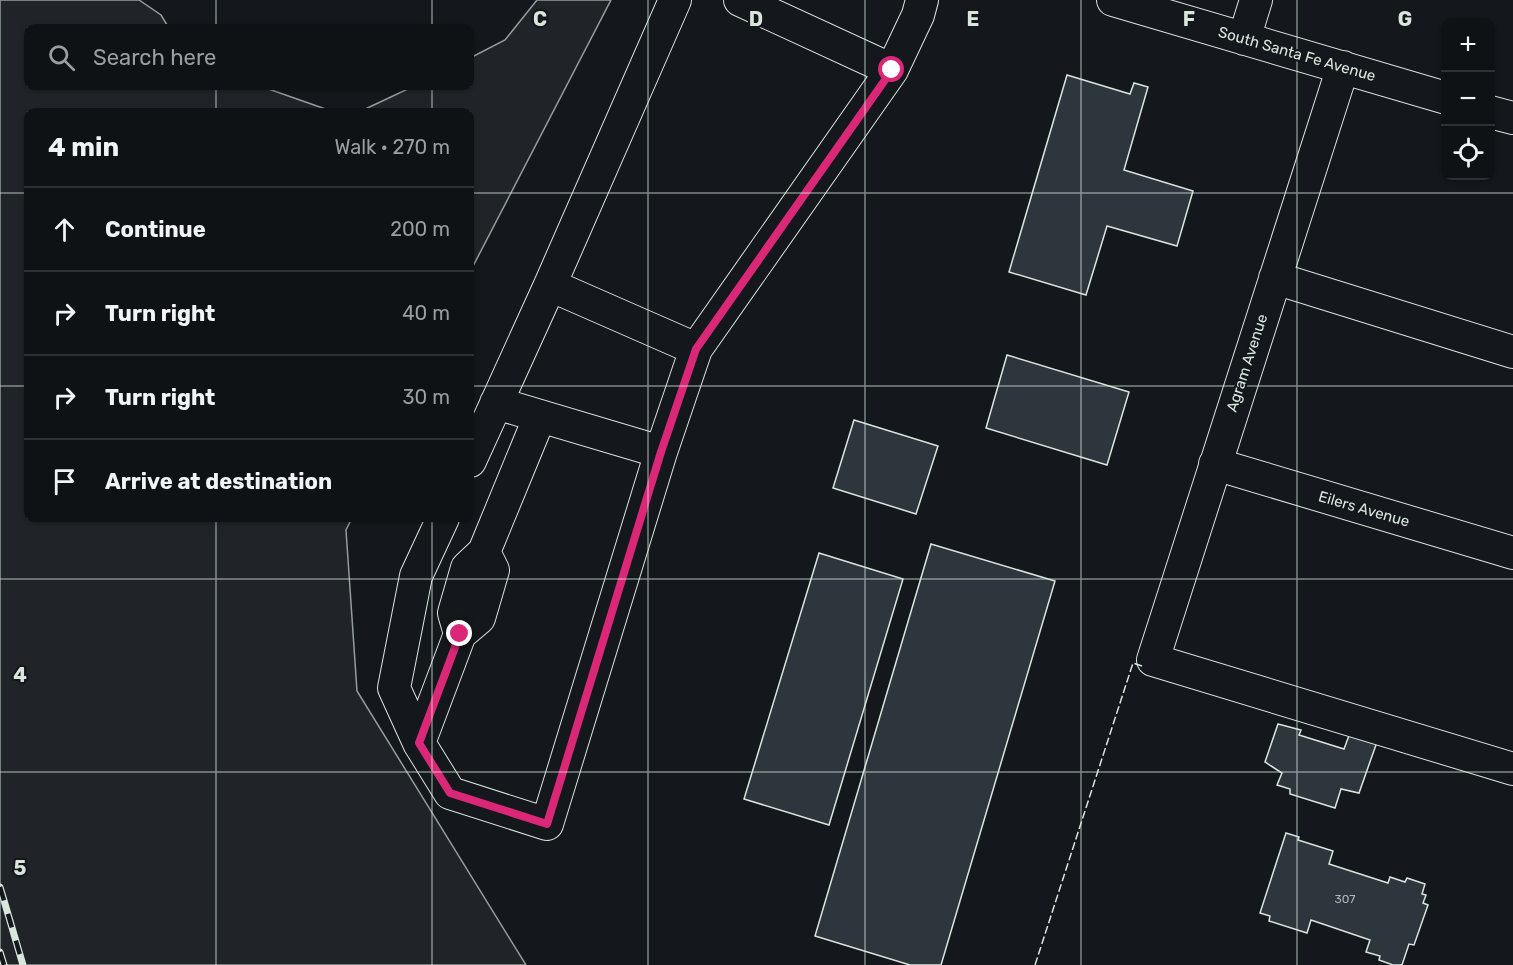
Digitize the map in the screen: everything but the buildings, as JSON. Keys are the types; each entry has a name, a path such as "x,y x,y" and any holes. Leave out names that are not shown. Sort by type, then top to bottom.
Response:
{"street":[{"path":"474,452 675,0"},
{"path":"740,0 892,70"},
{"path":"441,522 416,576 394,688 419,743 450,793 547,824 661,452 696,349 892,70 918,15 922,0"},
{"name":"South Santa Fe Avenue","path":"1113,0 1441,96"},
{"path":"1244,39 1256,0"},
{"name":"Agram Avenue","path":"1343,67 1154,660 1513,769"},
{"path":"1495,113 1513,118"},
{"path":"1275,278 1513,352"},
{"path":"550,285 696,349"},
{"path":"496,403 661,452"},
{"path":"419,743 460,634 454,613 467,568 484,552 540,416"},
{"name":"Eilers Avenue","path":"1215,464 1513,553"}],"shaded area":[{"path":"0,0 139,0 161,15 167,24 24,24 24,90 271,90 323,108 24,108 24,522 350,522 346,530 357,691 526,965 0,965"},
{"path":"537,0 611,0 474,264 474,108 367,108 406,90 474,90 474,56 505,40"}],"railway":[{"path":"0,887 23,965"},
{"path":"0,952 4,965"}],"fence":[{"path":"1035,965 1133,663 1142,666"}],"route":[{"path":"460,634 419,743 450,793 547,824 575,726 661,452 696,349 892,70"}]}
